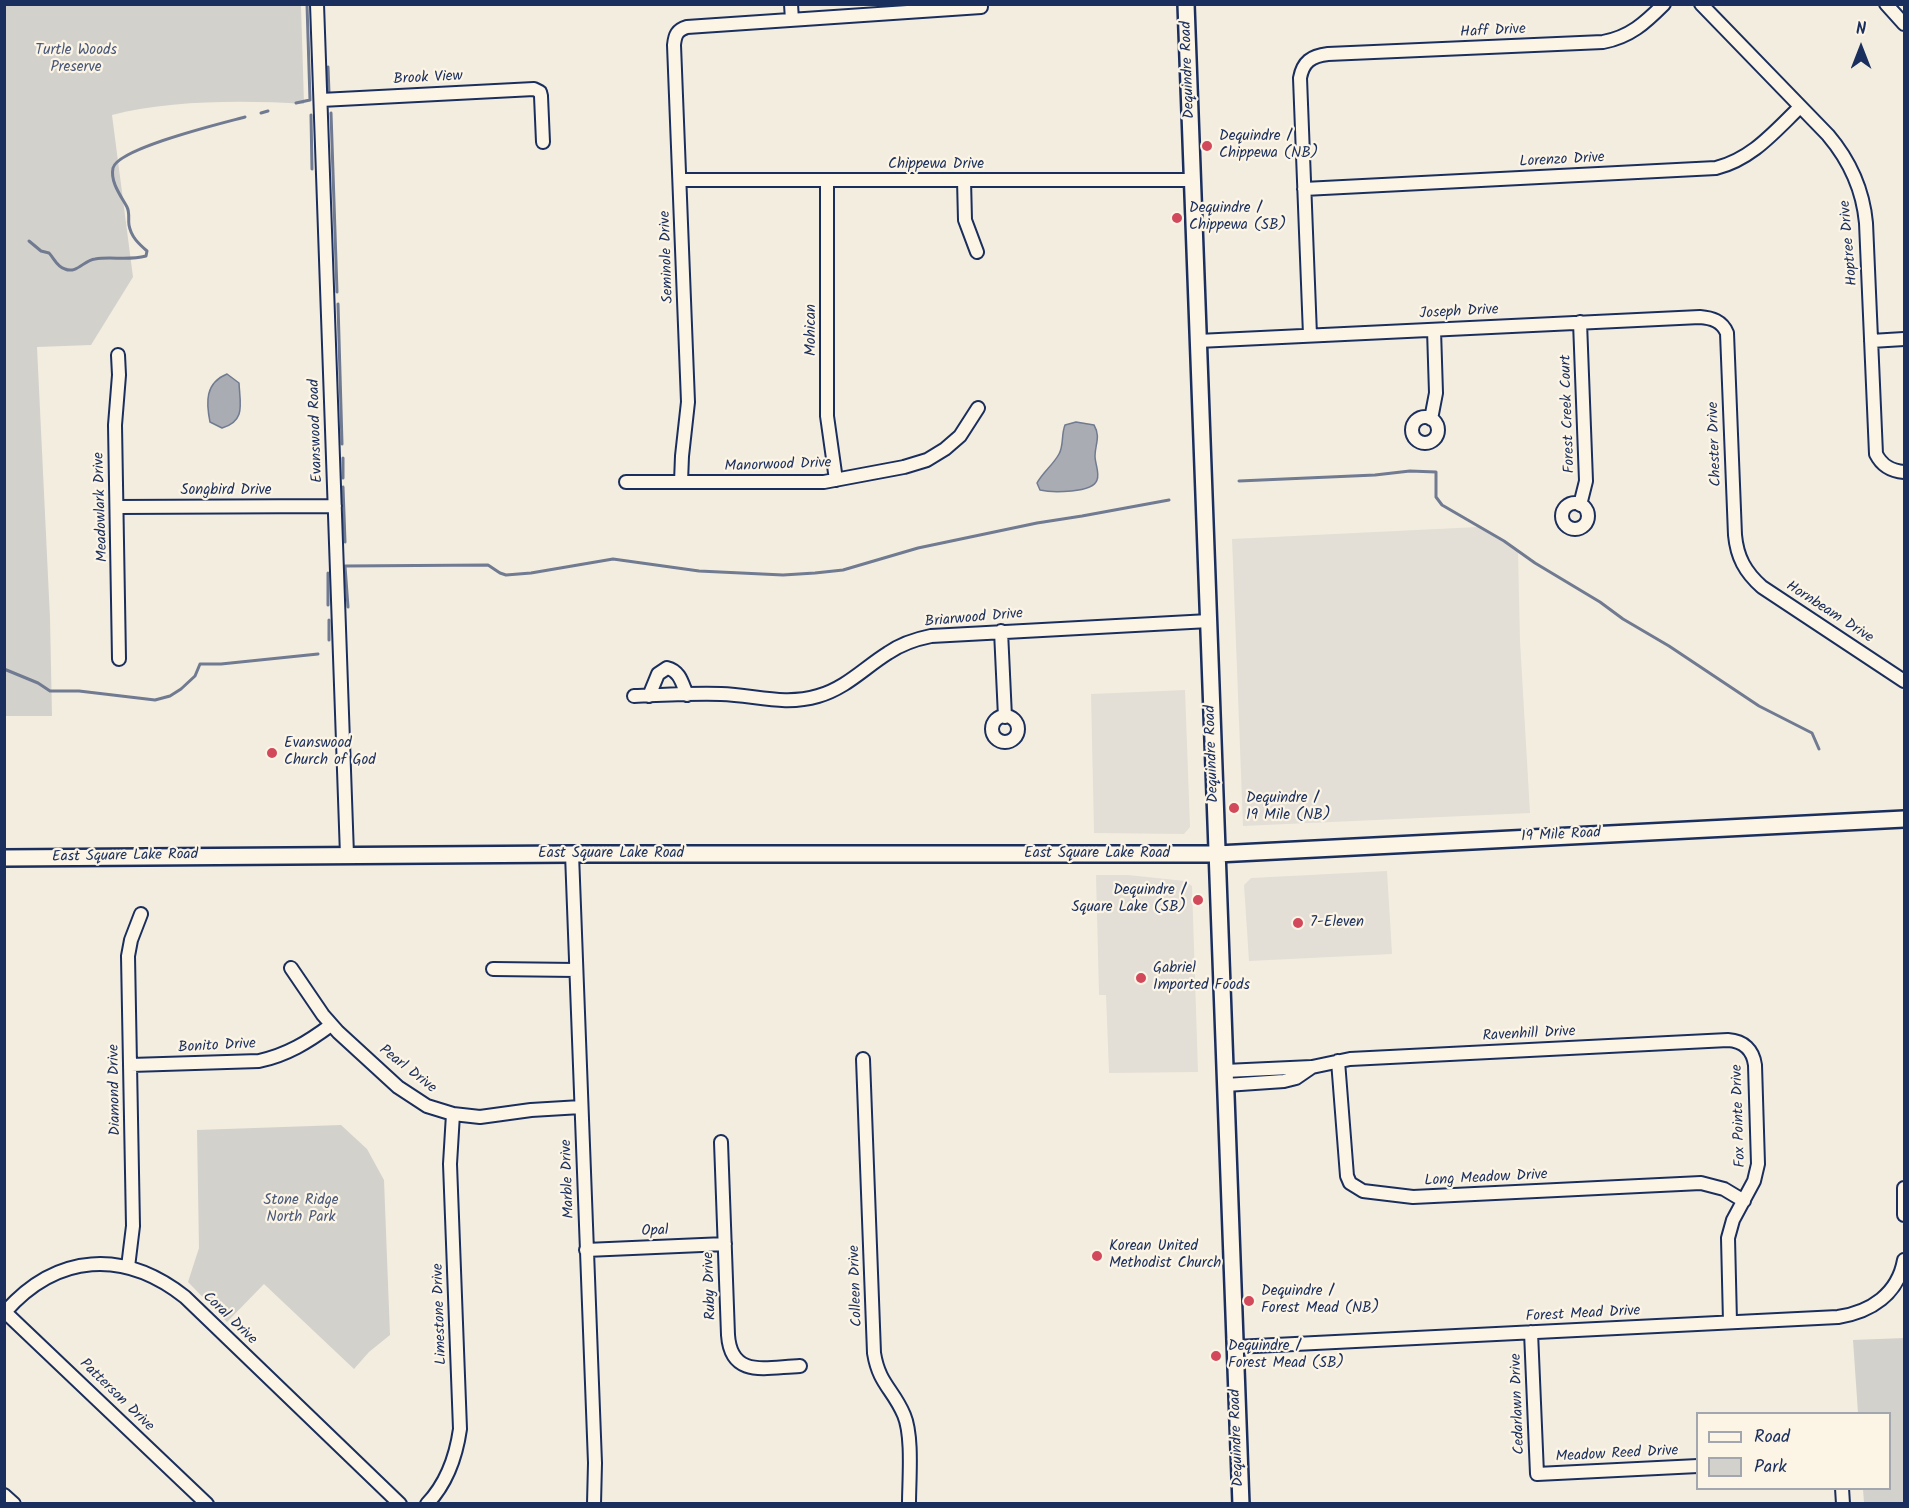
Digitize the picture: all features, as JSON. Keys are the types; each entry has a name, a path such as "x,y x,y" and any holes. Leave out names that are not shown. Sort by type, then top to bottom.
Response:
{"main road":[{"name":"Dequindre Road","path":"1186,4 1241,1503"},
{"name":"19 Mile Road","path":"1217,854 1905,819"},
{"name":"East Square Lake Road","path":"4,858 572,854 1217,854"}],"street":[{"name":"Evanswood Road","path":"317,4 347,855"},
{"path":"791,4 792,20 981,7"},
{"name":"Haff Drive","path":"1304,189 1300,78 1305,63 1311,58 1328,54 1603,42 1634,31 1664,4"},
{"name":"Hoptree Drive","path":"1701,4 1838,146 1853,173 1862,197 1866,223 1876,454 1883,465 1905,472"},
{"path":"1886,4 1905,24"},
{"name":"Seminole Drive","path":"681,482 688,402 675,37 678,31 687,27 792,20"},
{"name":"Brook View","path":"321,100 529,88 537,90 541,96 543,142"},
{"name":"Lorenzo Drive","path":"1304,189 1716,168 1749,155 1800,106"},
{"name":"Chippewa Drive","path":"680,180 1192,180"},
{"name":"Mohican","path":"827,180 827,416 836,480"},
{"path":"964,180 965,220 977,252"},
{"path":"1304,189 1310,335"},
{"name":"Joseph Drive","path":"1198,341 1700,317 1720,323"},
{"name":"Forest Creek Court","path":"1580,322 1586,481 1580,505"},
{"name":"Chester Drive","path":"1720,323 1724,327 1727,340 1735,535 1743,565"},
{"path":"1431,419 1436,393 1434,330"},
{"path":"1871,340 1905,339"},
{"name":"Meadowlark Drive","path":"118,355 119,375 115,425 119,660"},
{"name":"Manorwood Drive","path":"626,482 810,483 904,467 934,456 960,436 978,408"},
{"name":"Songbird Drive","path":"117,507 335,506"},
{"name":"Hornbeam Drive","path":"1743,565 1762,587 1905,681"},
{"name":"Briarwood Drive","path":"633,696 720,694 777,701 805,699 834,690 858,676 890,651 915,639 948,634 1209,621"},
{"path":"1002,632 1005,717"},
{"path":"649,696 658,674 667,668 680,676 687,695"},
{"name":"Marble Drive","path":"572,854 595,1463 594,1503"},
{"name":"Diamond Drive","path":"128,1267 133,1226 128,956 131,940 141,914"},
{"name":"Pearl Drive","path":"291,968 331,1025 411,1096 427,1106 453,1114 487,1117 531,1110 581,1107"},
{"path":"494,969 576,970"},
{"name":"Bonito Drive","path":"131,1065 259,1061 277,1057 301,1046 331,1025"},
{"name":"Ravenhill Drive","path":"1225,1078 1284,1081 1296,1078 1311,1067 1338,1061 1728,1040 1742,1043 1747,1047"},
{"name":"Fox Pointe Drive","path":"1730,1322 1728,1238 1731,1226 1754,1181 1758,1164 1755,1065 1747,1047"},
{"name":"Colleen Drive","path":"863,1059 874,1353 880,1376 907,1423 909,1503"},
{"name":"Long Meadow Drive","path":"1338,1061 1347,1176 1350,1183 1363,1191 1413,1197 1701,1183 1724,1189 1744,1201"},
{"name":"Limestone Drive","path":"427,1503 438,1491 451,1466 460,1429 450,1164 453,1114"},
{"name":"Ruby Drive","path":"721,1142 729,1343 734,1359 749,1367 800,1366"},
{"path":"1905,1188 1905,1215"},
{"name":"Opal","path":"586,1250 725,1244"},
{"name":"Forest Mead Drive","path":"1235,1347 1838,1317 1864,1312 1882,1300 1901,1273 1905,1260"},
{"name":"Coral Drive","path":"5,1311 27,1289 62,1271 99,1264 128,1267 162,1280 185,1297 400,1503"},
{"name":"Patterson Drive","path":"5,1311 207,1503"},
{"name":"Cedarlawn Drive","path":"1531,1332 1537,1474"},
{"name":"Meadow Reed Drive","path":"1537,1474 1696,1466"},
{"path":"4,1495 14,1503"}],"shaded area":[{"path":"227,374 239,383 240,411 235,421 222,428 210,422 208,400 214,382"},
{"path":"1076,422 1094,425 1096,429 1097,480 1094,484 1080,490 1053,492 1040,490 1037,483 1059,454 1065,425"},
{"path":"1478,527 1518,551 1520,641 1530,813 1243,826 1232,539"},
{"path":"1185,690 1190,827 1184,834 1094,833 1091,694"},
{"path":"1387,871 1392,954 1249,961 1244,885 1251,878"},
{"path":"1096,875 1128,875 1185,881 1192,886 1198,1072 1109,1073 1106,995 1099,995"}],"green space":[{"name":"Turtle Woods Preserve","path":"4,5 301,5 304,104 207,102 158,106 112,115 133,277 91,345 37,347 50,618 52,716 5,716"},
{"name":"Stone Ridge North Park","path":"341,1125 367,1149 384,1180 390,1335 369,1352 354,1369 264,1284 227,1322 188,1282 199,1248 197,1130"},
{"path":"1904,1338 1904,1503 1864,1503 1863,1490 1891,1490 1891,1412 1858,1412 1853,1340"}],"waterway":[{"path":"296,103 310,100 307,4"},
{"path":"328,67 329,93"},
{"path":"261,113 268,111"},
{"path":"331,113 337,292"},
{"path":"311,115 312,169"},
{"path":"29,241 41,251 49,253 62,268 69,270 95,259 146,256 147,251 136,240 130,229 128,209 115,184 113,168 119,160 151,145 195,130 245,117"},
{"path":"338,304 342,444"},
{"path":"343,458 343,478"},
{"path":"1239,481 1375,475 1410,471 1436,472 1436,497 1442,505 1504,541 1759,706 1812,733 1819,749"},
{"path":"343,487 345,542"},
{"path":"348,607 345,566 488,565 506,575 613,559 699,571 783,575 815,573 843,570 918,548 1037,523 1169,500"},
{"path":"328,573 328,605"},
{"path":"329,620 329,640"},
{"path":"4,669 38,683 50,691 79,691 155,700 170,696 181,689 195,676 200,664 318,654"}],"place":[{"name":"Dequindre / Chippewa (NB)","path":"1207,146"},
{"name":"Dequindre / Chippewa (SB)","path":"1177,218"},
{"name":"Evanswood Church of God","path":"272,753"},
{"name":"Dequindre / 19 Mile (NB)","path":"1234,808"},
{"name":"Dequindre / Square Lake (SB)","path":"1198,900"},
{"name":"7-Eleven","path":"1298,923"},
{"name":"Gabriel Imported Foods","path":"1141,978"},
{"name":"Korean United Methodist Church","path":"1097,1256"},
{"name":"Dequindre / Forest Mead (NB)","path":"1249,1301"},
{"name":"Dequindre / Forest Mead (SB)","path":"1216,1356"}]}
